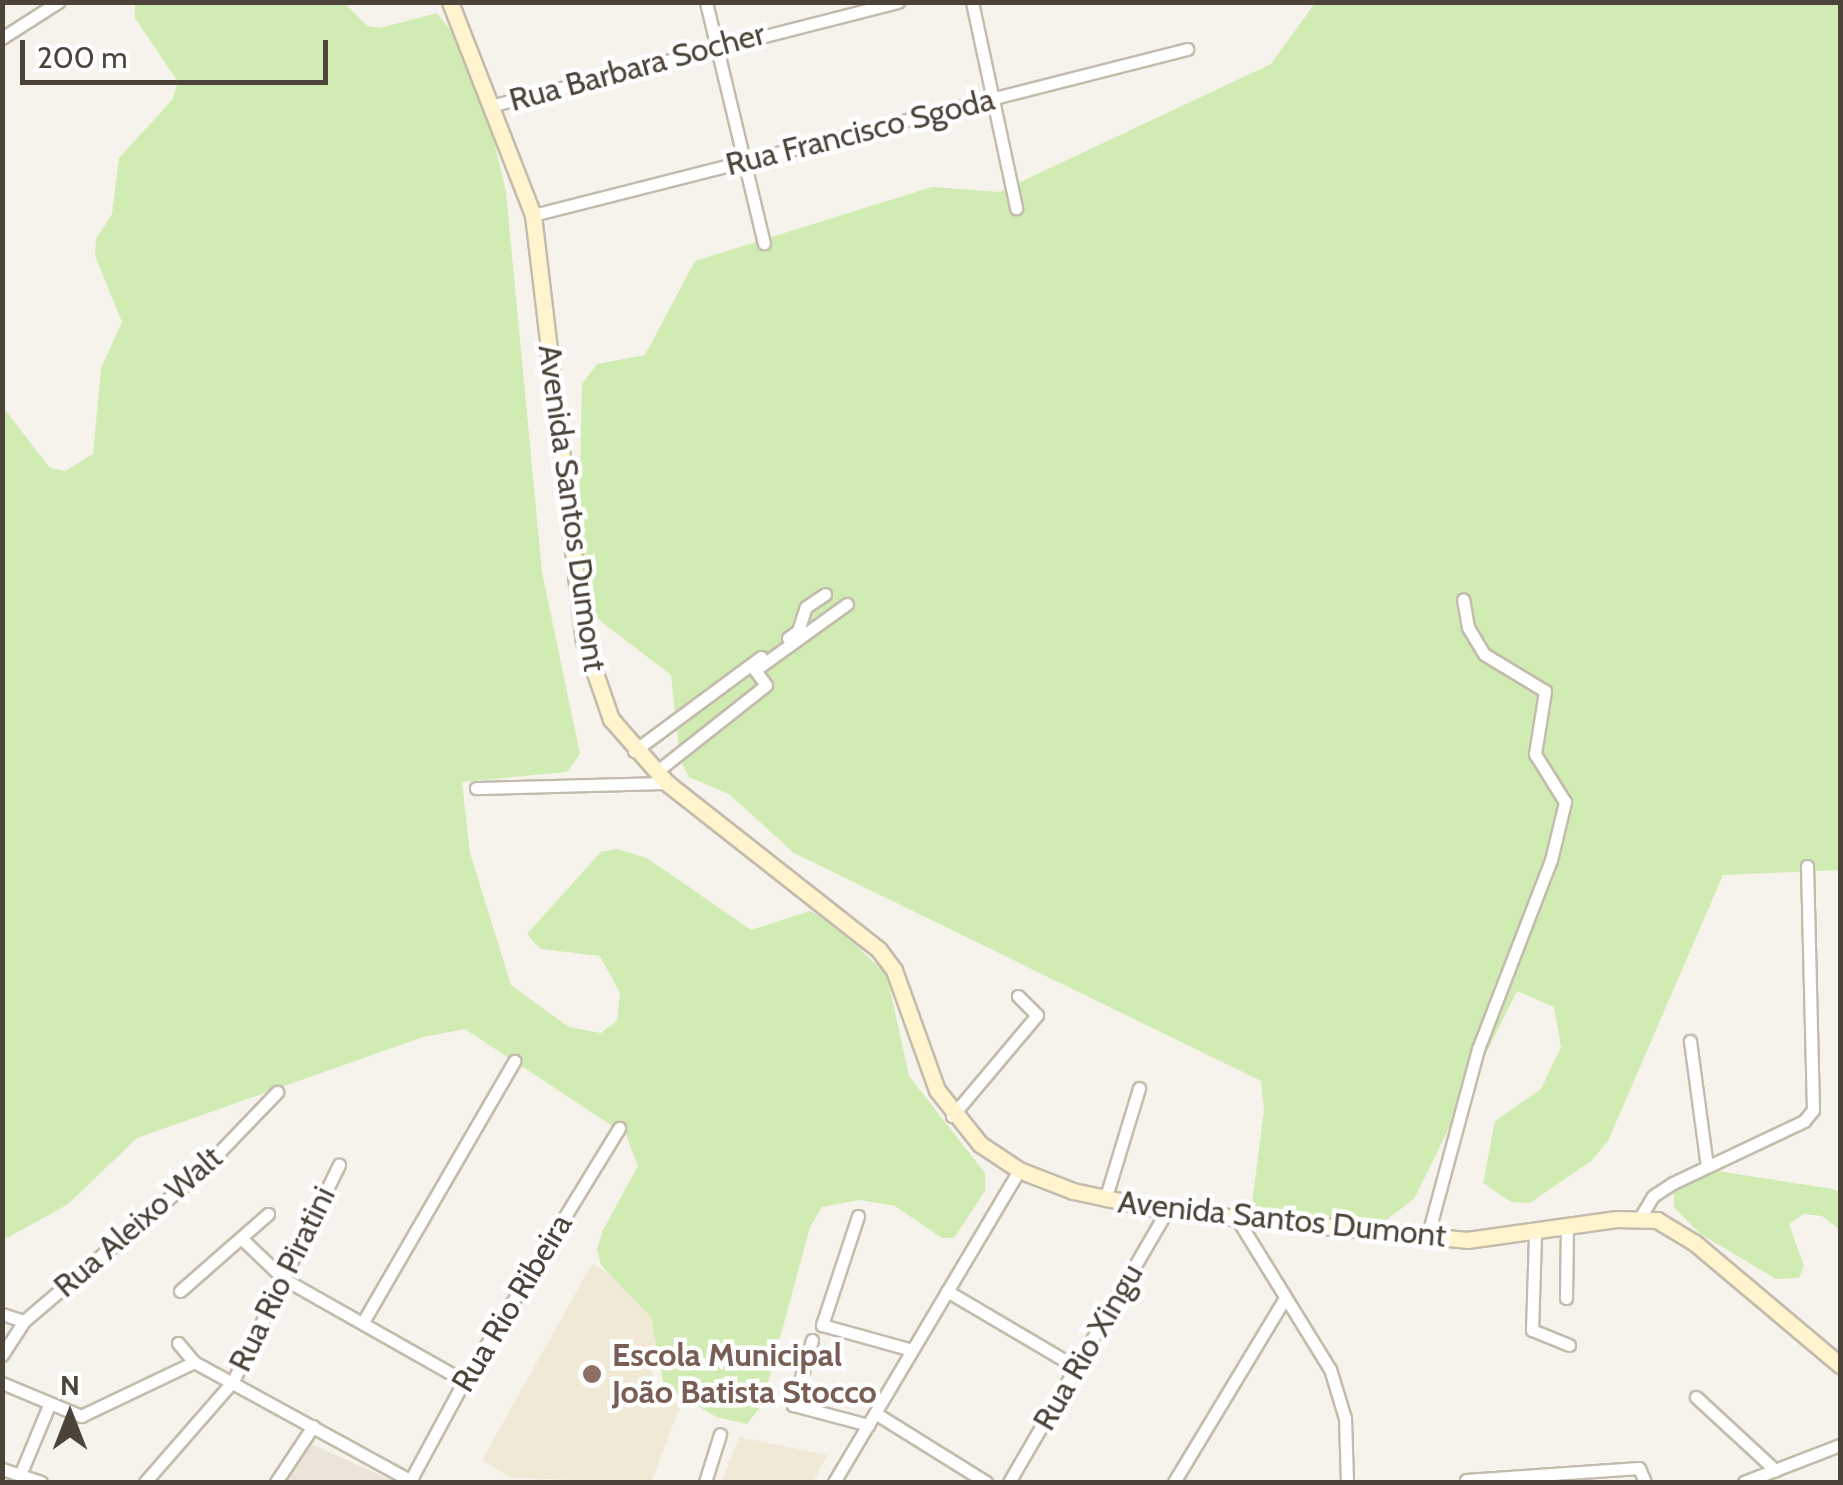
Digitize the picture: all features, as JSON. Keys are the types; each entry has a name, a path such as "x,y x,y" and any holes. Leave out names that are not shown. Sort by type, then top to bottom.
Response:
{"street":[{"path":"2,38 58,2"},
{"name":"Avenida Santos Dumont","path":"450,2 494,105 532,215 584,641 611,719 634,751 662,778 879,950 952,1116 1020,1170 1105,1200 1167,1211 1427,1238 1534,1235 1641,1216"},
{"path":"706,2 764,242"},
{"name":"Rua Barbara Socher","path":"494,105 717,45 898,2"},
{"path":"972,2 997,97 1016,208"},
{"name":"Rua Francisco Sgoda","path":"532,215 1187,50"},
{"path":"634,751 798,631 806,607 825,594"},
{"path":"1427,1238 1478,1049 1551,860 1565,802 1533,743 1546,691 1484,654 1468,627 1463,599"},
{"path":"476,788 662,778 766,685 755,670 847,604"},
{"path":"1807,866 1813,1110 1804,1121 1653,1196 1641,1216 1695,1242 1840,1366"},
{"path":"952,1116 1038,1015 1018,996"},
{"path":"1690,1041 1707,1166"},
{"path":"363,1322 514,1061"},
{"path":"1105,1200 1139,1088"},
{"name":"Rua Aleixo Walt","path":"2,1354 24,1321 202,1169 277,1092"},
{"name":"Rua Rio Ribeira","path":"412,1482 464,1380 619,1128"},
{"name":"Rua Rio Piratini","path":"145,1482 233,1381 339,1164"},
{"path":"834,1482 1020,1170"},
{"name":"Rua Rio Xingu","path":"1009,1482 1167,1211"},
{"path":"180,1291 268,1214"},
{"path":"858,1216 822,1325 912,1350"},
{"path":"1236,1217 1340,1395 1348,1482"},
{"path":"1566,1298 1567,1228"},
{"path":"1534,1235 1532,1330 1569,1345"},
{"path":"241,1238 284,1279 464,1380"},
{"path":"947,1292 1076,1367"},
{"path":"1174,1482 1285,1298"},
{"path":"2,1314 24,1321"},
{"path":"812,1340 794,1405 868,1425"},
{"path":"178,1343 194,1362 412,1482"},
{"path":"2,1383 50,1405 94,1414 129,1390 194,1362"},
{"path":"1696,1397 1775,1470"},
{"path":"20,1475 50,1405"},
{"path":"876,1413 986,1482"},
{"path":"276,1482 313,1426"},
{"path":"705,1482 720,1434"},
{"path":"1744,1482 1840,1445"},
{"path":"1466,1480 1638,1468 1646,1482"},
{"path":"2,1469 41,1482"}],"shaded area":[{"name":"Escola Municipal João Batista Stocco","path":"592,1264 678,1310 650,1363 656,1384 680,1407 651,1482 511,1478 482,1460"},
{"path":"739,1437 827,1455 813,1482 722,1482"},
{"path":"305,1441 395,1482 279,1482"}],"green space":[{"path":"135,3 344,3 367,26 380,28 437,13 455,36 493,136 506,192 542,572 580,754 567,772 462,782 470,853 511,985 569,1027 601,1033 617,1021 620,993 600,956 540,949 527,934 601,852 617,849 647,858 751,930 810,911 835,925 887,975 909,1076 985,1173 985,1191 954,1238 942,1238 895,1206 859,1200 822,1207 810,1227 762,1405 747,1424 716,1417 664,1386 651,1317 601,1265 597,1249 603,1230 638,1166 626,1135 465,1029 423,1037 137,1138 67,1205 3,1240 2,406 50,468 65,471 93,454 101,368 122,322 95,256 96,239 112,214 119,158 172,100 178,82 135,18"},
{"path":"1315,3 1840,3 1840,870 1723,875 1608,1141 1591,1161 1530,1203 1511,1202 1483,1183 1495,1121 1541,1089 1561,1047 1554,1007 1517,991 1414,1199 1382,1223 1346,1230 1261,1214 1252,1204 1264,1110 1261,1081 794,853 729,794 689,777 680,760 671,675 599,620 587,592 579,526 582,384 597,364 645,355 695,261 932,187 999,192 1271,64"},
{"path":"1711,1170 1833,1189 1840,1193 1840,1230 1822,1216 1803,1214 1789,1224 1804,1266 1799,1278 1776,1279 1699,1233 1674,1207 1674,1183"}],"place":[{"name":"Escola Municipal João Batista Stocco","path":"592,1374"}]}
